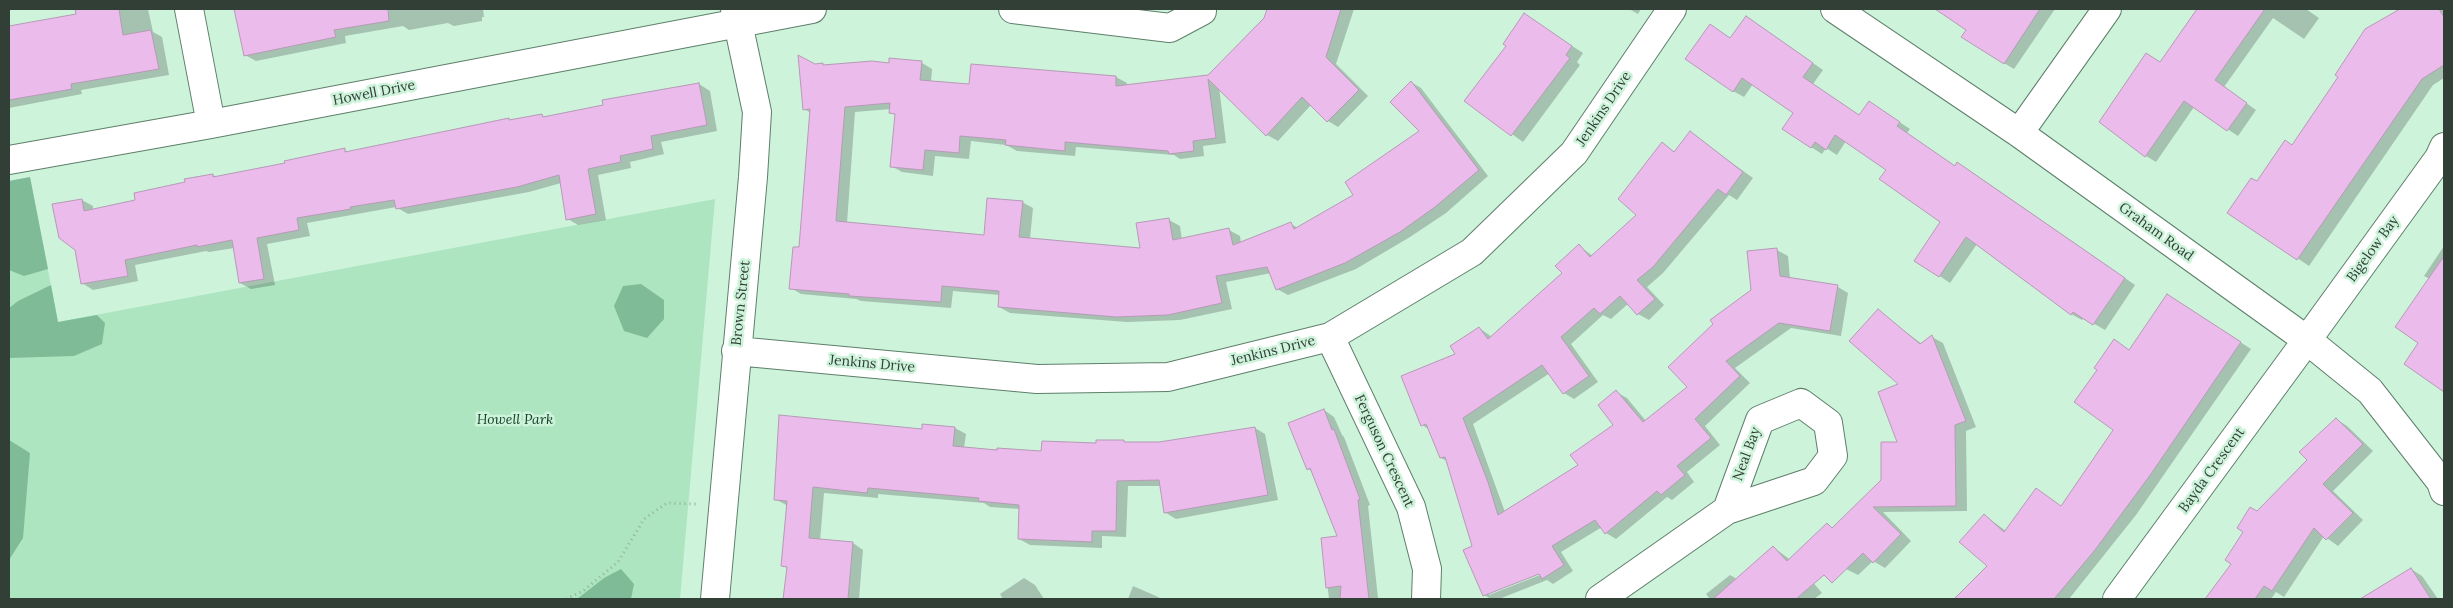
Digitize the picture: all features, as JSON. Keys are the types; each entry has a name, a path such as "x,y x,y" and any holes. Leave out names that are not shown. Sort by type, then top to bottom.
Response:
{"street":[{"path":"189,9 211,124"},
{"name":"Howell Drive","path":"9,160 211,124 737,16 812,9"},
{"path":"1013,9 1053,10 1170,28 1202,11 1202,9"},
{"name":"Jenkins Drive","path":"736,351 1037,379 1168,377 1330,337 1472,252 1574,154 1672,9"},
{"name":"Graham Road","path":"1834,9 2019,133 2308,340 2370,391 2441,482 2444,491"},
{"path":"2019,133 2107,9"},
{"name":"Brown Street","path":"715,599 736,351 752,199 757,112 737,16"},
{"name":"Bigelow Bay","path":"2308,340 2442,154"},
{"name":"Ferguson Crescent","path":"1330,337 1411,507 1427,568 1426,599"},
{"name":"Bayda Crescent","path":"2117,599 2308,340"},
{"path":"1600,599 1727,510"}],"path":[{"path":"566,599 583,591 618,562 644,519 667,504 722,504"}],"green space":[{"name":"Howell Park","path":"30,177 58,322 715,199 680,599 9,599 9,181"},
{"path":"30,177 48,269 24,276 9,270 9,181"},
{"path":"641,284 664,300 664,319 647,338 624,331 614,306 623,286"},
{"path":"51,285 58,322 97,315 105,323 102,344 74,356 9,358 9,308 18,301"},
{"path":"9,440 30,453 23,538 9,560"},
{"path":"621,569 634,584 631,599 577,599 604,578"}],"building":[{"path":"75,9 119,9 123,35 151,30 159,69 71,84 72,89 9,100 9,26 76,14"},
{"path":"234,9 388,9 389,21 334,30 336,37 244,56"},
{"path":"1267,9 1341,9 1326,57 1359,90 1327,122 1302,97 1266,136 1208,79 1216,138 1193,141 1194,151 1169,154 1168,151 1065,142 1065,151 1005,145 1006,140 960,136 959,153 925,150 923,170 890,167 895,114 889,113 890,103 845,107 836,221 984,235 987,198 1023,201 1019,237 1140,248 1136,223 1169,218 1173,240 1229,228 1233,245 1291,222 1294,229 1353,195 1345,182 1419,131 1390,102 1411,81 1479,170 1435,207 1400,232 1345,263 1276,290 1267,267 1216,276 1222,303 1168,315 1116,317 998,307 999,291 942,286 941,302 849,296 849,294 789,289 793,247 799,247 810,109 803,110 798,55 815,64 823,63 823,65 872,61 889,63 889,58 922,61 920,80 969,84 971,64 1116,76 1116,86 1208,75 1264,18"},
{"path":"1935,9 2040,9 2004,64 1961,37 1966,30"},
{"path":"2197,9 2265,9 2215,80 2247,103 2227,131 2184,101 2145,157 2099,122 2146,53 2160,62"},
{"path":"2400,9 2439,9 2444,17 2444,65 2422,79 2297,260 2227,213 2251,178 2257,181 2285,140 2292,145 2338,77 2335,75 2365,29"},
{"path":"1524,13 1572,46 1566,55 1570,58 1511,136 1464,101 1506,46 1503,44"},
{"path":"1746,16 1813,63 1803,77 1859,115 1869,101 1900,122 1897,126 1955,166 1957,162 2125,278 2093,325 2073,312 2071,315 1966,237 1939,277 1914,261 1940,222 1879,179 1886,170 1835,135 1826,150 1815,142 1811,148 1782,129 1793,113 1742,78 1733,92 1685,59 1710,24 1730,38"},
{"path":"699,83 707,125 651,136 653,149 620,156 621,162 588,169 596,214 566,220 559,175 517,187 396,209 394,200 350,207 351,209 297,218 299,230 257,238 264,279 239,283 232,240 197,247 197,245 125,260 128,276 81,284 75,250 59,238 52,204 82,199 84,211 135,200 134,193 185,182 184,179 213,174 213,177 285,163 284,161 345,148 345,152 509,118 509,120 542,114 543,117 603,105 602,100"},
{"path":"1690,131 1743,172 1726,195 1718,189 1653,267 1637,280 1655,299 1637,315 1620,296 1600,314 1594,308 1561,337 1589,376 1563,394 1542,365 1463,418 1488,482 1498,515 1578,465 1570,455 1613,425 1598,405 1616,390 1643,422 1687,387 1668,367 1713,324 1710,320 1751,290 1747,251 1777,248 1780,276 1838,285 1830,331 1779,323 1726,361 1740,376 1695,419 1711,438 1677,466 1685,475 1661,495 1657,491 1605,534 1595,520 1552,546 1564,565 1542,579 1539,574 1483,596 1463,550 1472,546 1445,457 1440,458 1426,424 1421,426 1401,376 1455,354 1450,346 1479,327 1488,339 1562,273 1555,266 1579,244 1590,257 1636,215 1618,199 1662,142 1674,152"},
{"path":"2444,256 2444,392 2404,364 2418,343 2395,327"},
{"path":"2167,294 2241,342 2151,474 2095,550 2054,599 1954,599 1987,566 1959,542 1984,514 2004,532 2036,488 2061,506 2113,430 2074,402 2097,370 2094,368 2114,339 2129,350"},
{"path":"1878,309 1920,344 1932,335 1966,421 1955,425 1956,506 1873,507 1901,534 1873,563 1863,553 1832,583 1824,575 1796,599 1713,599 1773,546 1787,561 1827,523 1832,528 1881,480 1881,442 1897,442 1878,392 1898,384 1849,341"},
{"path":"1324,409 1332,430 1334,429 1360,499 1358,500 1369,599 1340,599 1341,586 1326,588 1321,538 1337,536 1310,468 1307,470 1288,423"},
{"path":"779,415 922,429 922,424 955,427 953,446 997,450 997,448 1041,451 1042,441 1096,443 1096,440 1124,440 1124,442 1159,442 1255,427 1268,495 1164,513 1159,480 1117,481 1116,531 1092,531 1092,542 1018,539 1019,505 978,501 979,498 868,488 867,493 813,487 809,538 853,542 848,599 783,599 787,567 781,566 787,501 774,500"},
{"path":"2336,418 2363,444 2323,484 2353,513 2326,540 2314,528 2272,591 2264,586 2255,599 2205,599 2231,564 2225,560 2243,532 2237,528 2250,507 2257,511 2307,460 2299,452"},
{"path":"2411,568 2431,599 2360,599"}]}
